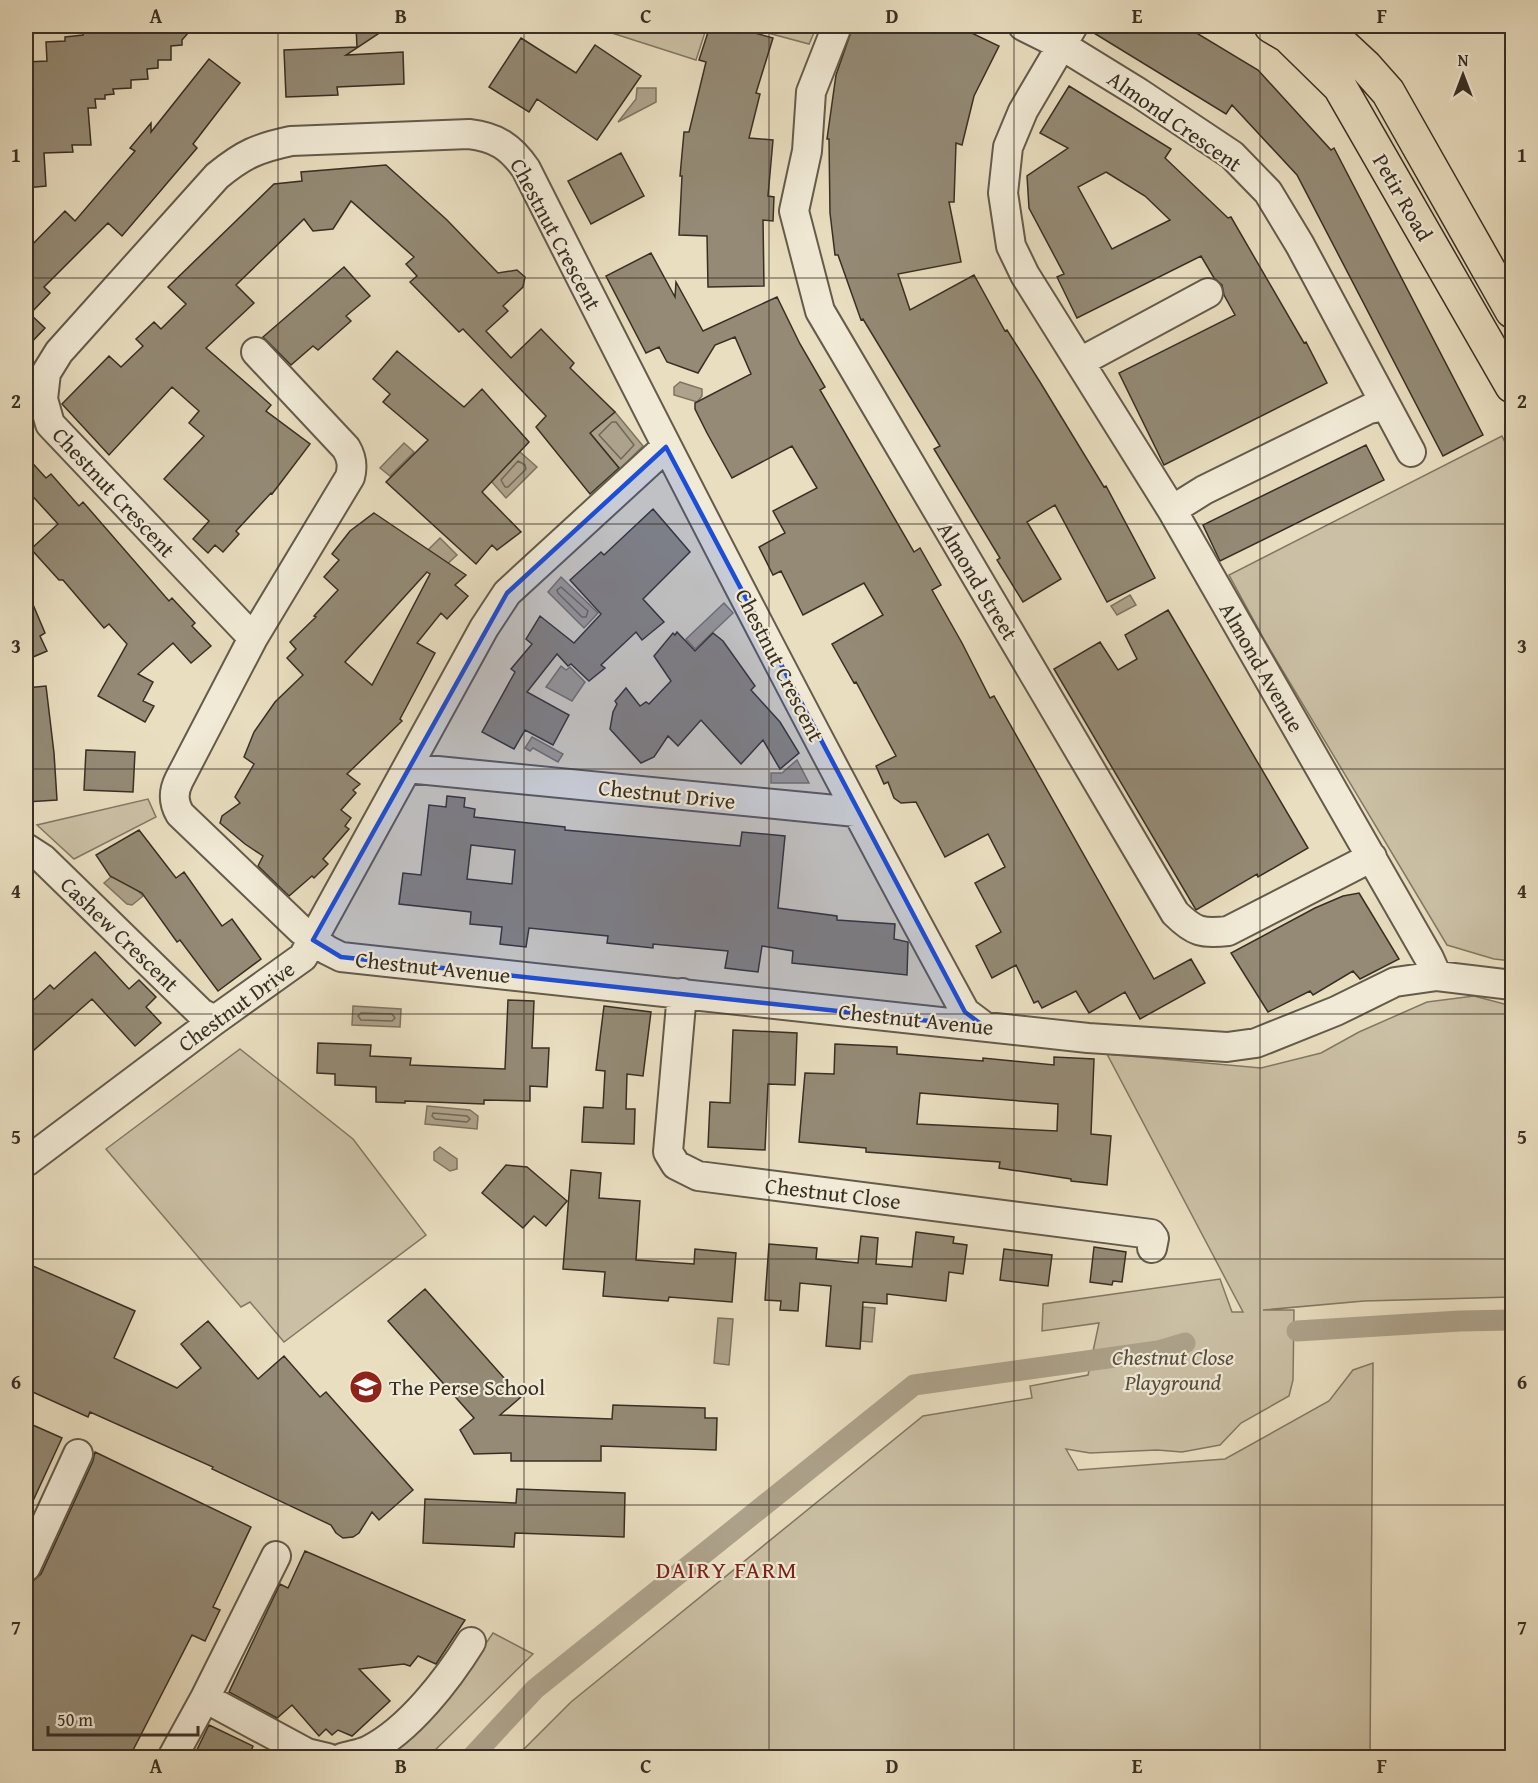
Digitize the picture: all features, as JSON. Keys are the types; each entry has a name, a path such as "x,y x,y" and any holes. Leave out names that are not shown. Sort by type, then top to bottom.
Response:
{"main road":[{"name":"Petir Road","path":"1271,26 1288,36 1340,87 1512,386"},
{"name":"Petir Road","path":"1322,26 1358,59 1388,92 1508,303"},
{"path":"1474,317 1486,324 1499,324 1508,313 1508,303"}],"street":[{"name":"Almond Street","path":"837,26 811,92 807,152 794,211 820,312 1175,913 1188,926 1208,933 1228,931 1372,857"},
{"name":"Almond Crescent","path":"1023,26 1067,35 1139,93 1232,155 1268,192 1300,245 1385,406 1412,452"},
{"name":"Almond Avenue","path":"1067,35 1023,111 1008,147 1003,194 1011,246 1025,275 1172,510 1430,958 1437,976"},
{"name":"Chestnut Crescent","path":"254,638 50,424 43,399 45,373 59,352 217,176 239,158 264,147 291,141 469,134 487,136 503,143 516,154 526,169 666,447 856,812 965,1012 985,1027"},
{"path":"1080,362 1208,293"},
{"path":"256,352 346,448 352,462 350,477 254,638 175,788 174,797 175,806 180,814 313,940"},
{"path":"1172,510 1204,490 1369,409 1385,406"},
{"name":"Chestnut Drive","path":"26,1162 303,957 484,628 507,593 666,447"},
{"name":"Chestnut Drive","path":"407,768 856,812"},
{"name":"Cashew Crescent","path":"26,848 43,859 201,1012 215,1020"},
{"name":"Chestnut Avenue","path":"313,940 341,957 1088,1038 1227,1047 1256,1043 1336,1011 1395,982 1437,976 1512,985"},
{"name":"Chestnut Close","path":"682,993 668,1152 676,1165 698,1176 1151,1234 1154,1238 1152,1248"},
{"path":"26,1568 78,1455"},
{"path":"172,1758 205,1698 276,1556"},
{"path":"342,1758 368,1751 387,1739 419,1710 447,1678 471,1642"},
{"path":"205,1698 307,1753 328,1758"}],"highlighted area":[{"path":"666,447 965,1012 985,1027 341,957 313,940 507,593"}],"green space":[{"path":"590,26 707,26 696,60"},
{"path":"742,26 817,26 809,44"},
{"path":"1502,436 1512,457 1512,961 1494,959 1447,945 1265,641 1229,575"},
{"path":"148,799 156,817 74,859 37,825"},
{"name":"Chestnut Close Playground","path":"1474,996 1512,1006 1512,1297 1364,1301 1263,1310 1294,1310 1293,1380 1289,1396 1241,1423 1220,1445 1182,1452 1157,1450 1090,1453 1066,1449 1078,1470 1225,1459 1329,1401 1353,1370 1373,1363 1370,1757 516,1757 571,1702 923,1416 1032,1398 1030,1386 1088,1375 1099,1323 1042,1331 1043,1304 1220,1279 1232,1312 1243,1312 1107,1054 1261,1068 1321,1053 1359,1032 1427,1002"},
{"path":"240,1049 353,1139 426,1235 284,1342 250,1302 241,1307 106,1149"},
{"path":"493,1633 533,1654 428,1757 383,1758 457,1686"}],"water":[{"path":"637,88 656,88 656,102 618,122 636,99"},
{"path":"680,382 702,389 702,396 697,402 674,395 674,387"},
{"path":"615,412 643,446 620,469 590,433"},
{"path":"404,443 414,452 390,476 380,468"},
{"path":"519,451 537,467 506,498 491,481"},
{"path":"440,538 457,555 445,566 428,550"},
{"path":"561,577 598,613 584,628 548,592"},
{"path":"1130,595 1136,605 1117,615 1111,606"},
{"path":"724,603 733,613 695,649 686,639"},
{"path":"561,666 566,670 570,667 585,682 572,701 546,687"},
{"path":"532,737 563,754 558,762 533,748 530,751 525,748"},
{"path":"797,760 809,783 771,783 771,773 782,773"},
{"path":"118,871 143,896 132,905 127,904 104,883"},
{"path":"353,1006 401,1009 400,1027 352,1025"},
{"path":"427,1106 470,1110 478,1116 477,1129 425,1124"},
{"path":"440,1147 457,1159 457,1169 450,1171 434,1160 434,1152"},
{"path":"863,1307 875,1308 872,1342 861,1341"},
{"path":"718,1318 733,1319 729,1365 714,1363"}],"building":[{"path":"100,26 194,26 182,40 182,45 171,46 171,60 158,60 158,68 147,69 148,79 131,80 131,88 113,89 114,94 105,95 105,99 95,99 96,108 88,108 91,145 72,145 73,152 44,153 46,186 26,188 26,62 47,61 46,42 65,41 65,37 83,35 83,30 100,29"},
{"path":"356,26 390,26 346,55 403,52 404,84 337,87 338,95 286,97 284,50 357,47"},
{"path":"710,26 730,26 773,38 756,93 760,94 749,138 773,140 768,196 774,197 773,221 763,220 764,286 708,287 707,236 679,235 682,176 680,176 684,132 689,132 706,62 699,60"},
{"path":"853,26 957,26 999,46 974,96 962,145 956,143 954,202 949,202 961,262 898,274 910,310 974,275 1005,331 1007,330 1040,382 1104,487 1106,486 1155,578 1107,602 1055,505 1027,522 1061,579 1023,602 997,560 1000,558 934,449 940,446 863,319 861,320 838,255 835,255 830,213 829,139 827,139 836,75"},
{"path":"1089,26 1185,26 1258,70 1331,150 1334,148 1483,435 1443,456 1297,175 1232,105 1226,114 1089,30"},
{"path":"521,38 576,73 595,45 641,76 597,140 537,99 529,112 489,87"},
{"path":"209,59 240,83 193,144 197,148 122,236 108,223 44,287 50,293 30,314 45,328 26,348 26,251 65,211 75,221 135,151 130,148 151,123 151,132"},
{"path":"1069,86 1171,149 1165,158 1228,218 1231,217 1304,343 1306,342 1327,383 1164,465 1119,373 1235,315 1224,295 1222,285 1214,278 1201,256 1077,318 1057,277 1064,274 1029,208 1027,176 1068,148 1040,133","holes":["1106,172 1145,196 1170,220 1112,249 1078,187"]},
{"path":"621,153 644,196 591,224 568,181"},
{"path":"386,165 447,220 498,273 517,270 525,277 523,287 503,306 508,311 486,331 511,358 541,329 574,363 570,368 615,412 590,433 619,468 590,494 536,427 546,416 463,329 459,332 410,282 417,276 406,264 414,257 351,201 333,229 313,231 304,219 236,285 254,303 206,348 271,405 266,411 310,444 272,494 236,531 239,534 223,552 215,545 208,553 193,539 209,521 164,479 204,436 189,423 199,411 172,387 109,455 62,404 109,356 121,367 143,346 136,339 154,322 161,329 186,304 168,287 274,184 302,181 301,172"},
{"path":"651,253 675,297 676,282 703,331 777,297 800,344 825,387 820,390 914,552 920,548 941,585 932,590 990,698 994,696 1154,979 1191,959 1205,983 1140,1019 1125,992 1089,1013 1076,991 1042,1008 1038,1001 1034,1003 1016,965 992,978 976,946 1001,932 975,883 1005,867 988,834 945,857 916,802 901,803 894,798 888,782 884,784 876,766 896,756 856,682 854,683 832,644 883,615 864,583 803,615 781,571 773,575 759,547 785,533 773,511 817,488 792,446 732,478 695,409 695,403 751,374 735,337 715,345 698,373 667,362 659,347 646,353 606,276"},
{"path":"344,267 370,296 346,316 351,321 318,350 313,346 291,365 263,337"},
{"path":"397,351 464,407 482,389 529,442 482,492 521,532 497,550 492,545 476,564 386,482 428,440 383,402 390,394 373,379"},
{"path":"1366,445 1384,480 1220,561 1203,525"},
{"path":"26,456 46,478 51,474 79,506 83,502 169,601 172,598 195,623 192,626 211,646 191,663 173,643 138,674 153,682 143,701 154,706 145,722 98,696 127,644 109,624 104,628 63,580 59,580 31,549 58,524 26,489"},
{"path":"653,509 690,552 643,599 664,622 642,640 636,632 601,665 605,668 589,681 571,664 568,666 557,654 527,692 569,715 553,745 525,730 514,749 482,732 515,672 511,669 532,644 526,639 540,616 574,643 601,614 570,580 601,552 604,555"},
{"path":"374,513 466,575 455,585 468,596 447,619 441,613 417,643 435,653 400,719 402,721 347,774 360,784 353,790 356,793 341,810 351,818 345,826 349,829 323,859 328,864 314,878 312,876 289,896 258,866 263,856 220,823 222,816 240,803 235,797 254,764 244,757 254,732 275,702 303,675 287,658 296,649 290,642 316,617 314,616 338,590 324,577 339,560 332,554 350,531","holes":["427,572 430,574 372,685 345,662"]},
{"path":"26,588 45,633 40,636 47,651 26,660"},
{"path":"1168,610 1308,848 1258,877 1257,874 1196,910 1054,669 1100,642 1118,670 1137,659 1125,635"},
{"path":"677,632 695,651 713,633 723,641 755,686 751,690 780,722 799,753 780,769 763,740 741,764 701,720 678,746 668,736 654,757 641,763 610,729 617,704 615,701 626,688 640,706 646,702 649,704 671,681 654,656 673,633 675,635"},
{"path":"46,686 57,800 26,802 26,688"},
{"path":"86,750 135,752 133,792 84,790"},
{"path":"447,796 465,798 464,807 475,809 474,817 565,827 565,830 740,846 742,832 785,836 778,908 837,916 837,920 895,924 894,939 908,942 907,975 792,963 793,951 762,946 758,972 725,968 728,951 653,944 653,948 607,943 608,936 529,928 526,947 500,944 502,927 470,924 471,912 399,904 403,873 421,875 429,805 446,807","holes":["471,845 515,850 512,884 467,879"]},
{"path":"139,830 176,878 184,872 222,926 232,919 261,959 218,991 180,940 177,942 142,893 110,876 96,855"},
{"path":"1359,893 1399,959 1360,979 1353,971 1313,995 1310,991 1268,1012 1231,953 1315,908 1343,896"},
{"path":"95,952 129,989 139,980 156,997 146,1007 161,1023 135,1046 92,999 26,1057 26,1007 50,985 54,989"},
{"path":"508,1000 534,1001 532,1048 549,1048 547,1087 530,1086 530,1101 484,1100 484,1104 376,1102 376,1087 335,1085 335,1074 317,1073 318,1043 371,1045 370,1056 411,1058 410,1065 505,1069"},
{"path":"604,1006 651,1012 643,1076 627,1074 626,1109 635,1109 634,1144 582,1142 584,1107 603,1108 605,1071 596,1070"},
{"path":"733,1030 797,1033 795,1085 768,1084 765,1150 708,1147 710,1102 730,1103"},
{"path":"835,1044 897,1047 897,1054 983,1061 983,1058 1054,1065 1054,1057 1094,1059 1091,1134 1111,1136 1107,1185 999,1168 1000,1162 866,1152 866,1148 799,1142 805,1073 834,1074","holes":["920,1093 1058,1104 1057,1131 917,1124"]},
{"path":"506,1165 527,1167 567,1201 546,1226 534,1216 523,1228 482,1193"},
{"path":"571,1170 601,1173 599,1198 640,1201 636,1260 694,1264 695,1249 736,1253 732,1302 669,1297 668,1301 603,1296 605,1272 563,1269"},
{"path":"916,1232 954,1237 953,1243 967,1245 963,1274 949,1272 946,1301 887,1294 887,1304 863,1302 860,1349 826,1346 831,1286 800,1283 798,1311 780,1310 781,1301 765,1300 769,1244 817,1248 816,1259 858,1263 861,1236 878,1238 876,1264 912,1267"},
{"path":"1094,1247 1126,1252 1122,1282 1113,1281 1112,1285 1090,1282"},
{"path":"1004,1249 1052,1255 1048,1286 1000,1280"},
{"path":"26,1263 135,1311 114,1358 177,1388 201,1368 181,1344 208,1321 258,1379 284,1356 320,1397 326,1392 413,1490 379,1520 372,1512 359,1533 353,1537 343,1538 331,1525 212,1469 213,1467 90,1412 88,1417 26,1389"},
{"path":"425,1289 521,1397 500,1415 612,1419 613,1405 705,1408 705,1418 717,1418 716,1450 601,1446 601,1461 511,1461 511,1453 474,1454 460,1430 474,1418 388,1321"},
{"path":"26,1422 62,1438 26,1516"},
{"path":"95,1452 251,1527 213,1607 220,1610 205,1641 192,1635 129,1758 26,1758 26,1598 33,1581 41,1574 93,1461"},
{"path":"517,1489 625,1493 624,1537 515,1533 514,1547 423,1543 425,1499 516,1503"},
{"path":"305,1551 465,1620 436,1664 418,1656 410,1666 404,1664 359,1669 390,1701 352,1736 338,1730 332,1735 326,1729 319,1736 292,1705 277,1718 229,1692 280,1584 288,1588"},
{"path":"209,1725 253,1746 248,1758 193,1758"}],"waterway":[{"path":"1297,1331 1512,1320"},
{"path":"471,1758 535,1689 914,1385 1158,1351 1185,1343"}],"place":[{"name":"The Perse School","path":"366,1387"}],"district":[{"name":"DAIRY FARM","path":"727,1569"}]}
